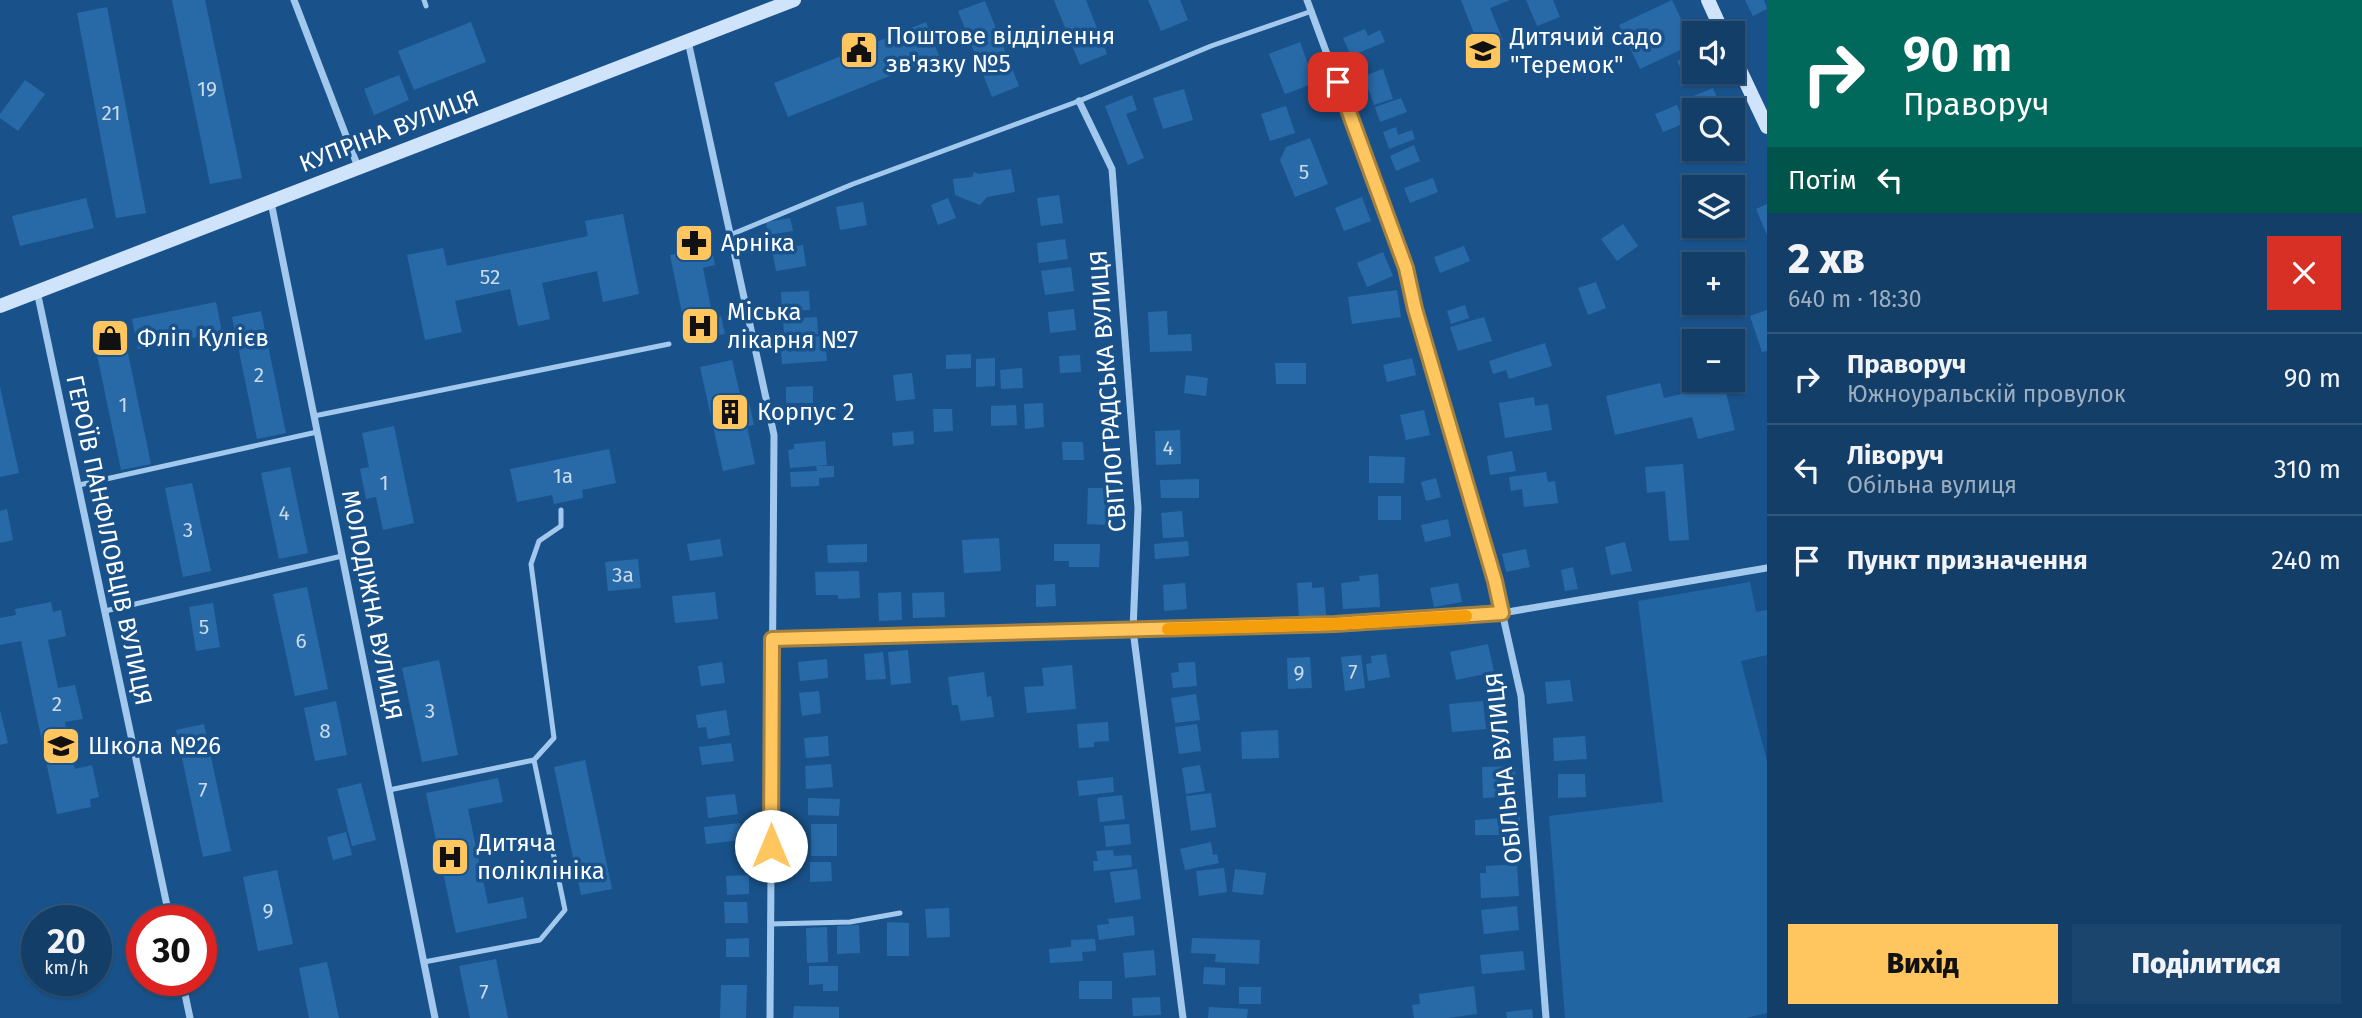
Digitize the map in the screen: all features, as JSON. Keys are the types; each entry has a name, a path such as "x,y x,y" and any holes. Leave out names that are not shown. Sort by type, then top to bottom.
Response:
{"main road":[{"name":"КУПРІНА ВУЛИЦЯ","path":"0,306 794,0"},
{"path":"1708,0 1718,21"},
{"path":"1745,80 1767,127"}],"street":[{"path":"294,0 358,167"},
{"name":"ОБІЛЬНА ВУЛИЦЯ","path":"1307,0 1406,268 1415,309 1495,581 1521,696 1546,1018"},
{"path":"688,40 774,435 770,1018"},
{"name":"СВІТЛОГРАДСЬКА ВУЛИЦЯ","path":"1079,101 1112,169 1138,508 1133,630 1183,1018"},
{"name":"МОЛОДІЖНА ВУЛИЦЯ","path":"270,201 435,1018"},
{"name":"ГЕРОЇВ ПАНФІЛОВЦІВ ВУЛИЦЯ","path":"37,290 167,905"},
{"path":"772,639 1335,624 1502,613 1767,568"},
{"path":"185,996 190,1018"}],"lane":[{"path":"730,235 853,184 1079,101 1211,46 1312,11"},
{"path":"314,416 669,344"},
{"path":"79,485 317,432"},
{"path":"389,790 534,760 554,737 531,564 539,541 561,526 561,510"},
{"path":"105,611 342,555"},
{"path":"424,962 540,940 565,910 534,760"},
{"path":"770,924 850,922 900,914"}],"shaded area":[{"path":"1750,582 1756,612 1767,610 1767,655 1741,661 1767,761 1767,1013 1746,1018 1565,1018 1549,816 1663,802 1638,601"}],"building":[{"path":"172,0 205,0 242,178 210,184"},
{"path":"1054,0 1086,0 1107,54 1080,65"},
{"path":"1148,0 1180,0 1188,20 1161,31"},
{"path":"1461,0 1510,0 1490,8 1503,40 1480,49"},
{"path":"1526,0 1553,0 1560,17 1537,26"},
{"path":"1672,0 1682,21 1682,49 1640,69 1619,25"},
{"path":"1745,0 1764,0 1767,9 1753,16"},
{"path":"985,1 1019,86 992,97 958,11"},
{"path":"107,7 146,213 116,218 77,13"},
{"path":"471,22 486,62 414,90 398,51"},
{"path":"926,22 939,56 788,117 774,83"},
{"path":"1365,29 1368,36 1380,30 1385,42 1351,56 1343,38"},
{"path":"1300,42 1315,83 1285,94 1269,54"},
{"path":"1682,59 1682,72 1677,61"},
{"path":"1383,69 1393,99 1374,105 1364,76"},
{"path":"399,75 409,100 374,115 364,89"},
{"path":"25,80 45,94 18,131 0,118 0,114"},
{"path":"1713,88 1717,98 1691,98"},
{"path":"1184,89 1193,120 1163,129 1153,98"},
{"path":"1132,95 1137,110 1126,114 1144,158 1128,165 1105,106"},
{"path":"1401,98 1407,112 1380,122 1375,107"},
{"path":"1677,105 1682,124 1663,132 1655,114"},
{"path":"1286,106 1295,133 1270,141 1261,114"},
{"path":"1396,127 1398,135 1412,130 1415,139 1389,149 1383,132"},
{"path":"1310,138 1328,184 1295,197 1280,160 1286,147"},
{"path":"1414,145 1420,161 1396,171 1390,156"},
{"path":"1011,169 1015,192 987,197 980,205 955,195 953,179 972,177 974,172 979,174"},
{"path":"1433,178 1438,192 1410,203 1404,188"},
{"path":"1059,195 1063,223 1041,226 1037,198"},
{"path":"1362,197 1371,221 1344,231 1335,208"},
{"path":"86,198 94,228 20,246 12,216"},
{"path":"948,198 956,218 938,225 931,205"},
{"path":"863,202 867,225 840,230 836,207"},
{"path":"1767,204 1767,235 1756,209"},
{"path":"623,214 639,294 603,302 597,271 542,283 550,319 518,326 510,289 455,301 462,332 425,340 407,255 443,248 447,266 588,236 585,221"},
{"path":"790,218 793,231 768,235 766,222"},
{"path":"1623,224 1638,246 1617,261 1601,239"},
{"path":"1065,239 1068,259 1039,263 1037,243"},
{"path":"803,245 806,266 776,271 772,250"},
{"path":"711,246 715,265 703,268 713,318 721,316 725,334 688,342 670,255"},
{"path":"1464,246 1470,261 1440,273 1434,257"},
{"path":"1383,252 1393,276 1367,287 1357,263"},
{"path":"1071,267 1074,291 1045,295 1041,271"},
{"path":"1596,282 1606,308 1588,315 1578,288"},
{"path":"1397,290 1401,317 1352,324 1348,297"},
{"path":"809,291 810,310 782,311 781,292"},
{"path":"216,302 222,332 138,349 132,319"},
{"path":"1465,305 1469,318 1451,324 1447,311"},
{"path":"1074,309 1076,330 1050,333 1048,312"},
{"path":"1767,310 1767,351 1762,352 1750,316"},
{"path":"261,311 286,433 257,439 232,317"},
{"path":"1167,311 1168,335 1191,334 1192,351 1150,352 1148,312"},
{"path":"817,317 818,334 784,336 783,319"},
{"path":"1484,317 1492,341 1458,351 1450,327"},
{"path":"825,336 827,361 782,364 780,339"},
{"path":"125,339 151,464 121,470 95,345"},
{"path":"1545,343 1552,366 1509,379 1506,370 1493,374 1489,361"},
{"path":"971,354 971,368 946,369 946,355"},
{"path":"1080,355 1081,372 1060,373 1059,356"},
{"path":"995,358 995,386 976,387 976,359"},
{"path":"1412,358 1416,375 1387,382 1383,365"},
{"name":"Корпус 2","path":"732,360 741,398 748,397 754,425 747,426 755,464 723,471 700,367"},
{"path":"1275,363 1306,363 1306,384 1276,384"},
{"path":"1022,368 1023,388 1001,389 1000,370"},
{"path":"912,373 915,399 896,401 893,375"},
{"path":"1186,375 1208,378 1206,396 1184,393"},
{"path":"1660,383 1664,398 1686,393 1726,392 1735,430 1698,439 1692,417 1615,435 1606,396"},
{"path":"813,386 813,403 786,403 786,387"},
{"path":"0,387 19,473 0,477"},
{"path":"1534,397 1535,406 1548,404 1552,430 1505,438 1499,403"},
{"path":"1043,403 1044,427 1025,429 1024,404"},
{"path":"1016,405 1017,425 991,426 991,406"},
{"path":"933,409 952,409 953,431 934,432"},
{"path":"1424,410 1430,435 1406,440 1400,415"},
{"path":"394,426 414,523 383,530 376,497 366,499 360,469 369,467 362,433"},
{"path":"1180,430 1181,464 1156,465 1155,431"},
{"path":"913,431 914,444 893,446 892,433"},
{"path":"825,441 827,465 790,468 788,450 794,449 794,444"},
{"path":"1062,442 1083,442 1084,460 1063,460"},
{"path":"609,449 616,483 582,490 583,498 554,504 552,495 517,502 510,469"},
{"path":"1512,451 1516,471 1490,475 1487,456"},
{"path":"1369,456 1405,457 1404,483 1369,483"},
{"path":"1683,464 1689,540 1669,541 1665,491 1647,493 1645,467"},
{"path":"816,466 834,466 834,477 819,478 819,486 791,487 790,472 817,471"},
{"path":"290,467 308,553 279,559 261,473"},
{"path":"1546,472 1548,482 1555,481 1558,503 1524,507 1522,489 1511,491 1509,477"},
{"path":"1436,478 1441,497 1426,501 1421,482"},
{"path":"1199,479 1199,498 1161,498 1160,480"},
{"path":"192,483 211,571 183,577 165,488"},
{"path":"1088,488 1111,488 1110,525 1087,524"},
{"path":"1378,496 1401,496 1401,520 1378,520"},
{"path":"7,509 13,540 0,543 0,511"},
{"path":"1182,511 1184,537 1163,538 1161,513"},
{"path":"1448,519 1451,536 1425,542 1421,525"},
{"path":"999,538 1001,571 964,573 962,540"},
{"path":"720,539 723,556 690,561 687,544"},
{"path":"1188,541 1189,556 1155,559 1154,544"},
{"path":"1625,542 1632,571 1611,575 1605,547"},
{"path":"867,544 867,562 828,563 827,545"},
{"path":"1054,544 1100,544 1099,567 1069,567 1069,561 1054,561"},
{"path":"1526,549 1530,567 1506,572 1502,554"},
{"path":"638,559 641,588 608,591 605,562"},
{"path":"1573,567 1578,589 1565,591 1561,570"},
{"path":"859,571 860,598 838,599 838,595 816,595 815,572"},
{"path":"1378,574 1380,607 1343,609 1341,583 1360,581 1359,576"},
{"path":"1312,582 1312,588 1324,587 1326,615 1299,617 1297,583"},
{"path":"1185,583 1187,609 1164,611 1163,585"},
{"path":"1458,583 1462,602 1434,607 1430,588"},
{"path":"1055,584 1056,606 1036,607 1036,585"},
{"path":"307,587 328,689 295,696 273,594"},
{"path":"715,592 718,619 675,623 672,596"},
{"path":"901,592 902,620 879,621 878,593"},
{"path":"944,592 945,617 913,618 912,593"},
{"path":"51,602 53,612 61,610 66,636 48,640 58,688 75,685 83,719 65,722 75,769 92,765 99,797 90,799 91,807 57,814 21,641 0,645 0,618 16,615 15,609"},
{"path":"213,603 220,647 196,651 189,607"},
{"path":"1488,644 1494,672 1456,680 1450,652"},
{"path":"908,650 911,683 891,685 888,652"},
{"path":"883,652 886,679 866,680 864,654"},
{"path":"1386,654 1390,677 1368,681 1366,664 1372,663 1371,656"},
{"path":"1361,655 1365,688 1345,691 1341,657"},
{"path":"1310,657 1312,688 1288,689 1287,658"},
{"path":"827,659 828,678 800,681 798,662"},
{"path":"439,660 458,755 422,762 402,668"},
{"path":"722,662 725,683 701,686 698,666"},
{"path":"1195,662 1197,686 1173,688 1171,673 1179,672 1178,663"},
{"path":"1072,665 1076,709 1027,713 1024,687 1044,686 1042,668"},
{"path":"984,672 987,697 991,696 994,717 961,721 958,705 952,705 948,677"},
{"path":"1570,680 1573,701 1547,704 1545,682"},
{"path":"819,691 821,713 802,716 799,693"},
{"path":"1196,694 1200,720 1175,723 1171,698"},
{"path":"336,701 347,755 315,761 304,708"},
{"path":"1483,701 1486,729 1452,732 1449,704"},
{"path":"0,710 8,743 0,745"},
{"path":"726,710 730,735 708,739 706,727 698,728 696,715"},
{"path":"1108,722 1109,741 1094,742 1094,747 1079,748 1077,724"},
{"path":"204,724 231,851 203,857 176,730"},
{"path":"1197,724 1201,751 1179,754 1175,727"},
{"path":"1278,730 1279,758 1242,759 1241,732"},
{"path":"828,736 829,756 806,758 804,738"},
{"path":"1585,736 1587,759 1554,761 1553,738"},
{"path":"731,743 734,761 702,765 699,747"},
{"path":"585,760 612,889 581,895 554,767"},
{"path":"831,764 833,787 806,789 805,766"},
{"path":"1200,765 1205,791 1186,794 1182,768"},
{"path":"1515,766 1516,796 1483,798 1482,767"},
{"path":"1558,774 1585,774 1586,797 1558,798"},
{"path":"1113,777 1114,792 1079,796 1077,781"},
{"path":"498,778 503,802 468,809 488,904 523,897 527,918 456,933 426,793"},
{"path":"361,783 376,840 352,846 337,789"},
{"path":"1211,793 1216,827 1191,831 1186,796"},
{"path":"735,794 738,814 708,818 706,797"},
{"path":"1122,795 1125,819 1100,822 1097,798"},
{"path":"808,798 840,799 839,816 808,815"},
{"path":"1505,813 1520,813 1520,835 1475,835 1475,820 1505,818"},
{"path":"740,823 742,840 706,844 704,827"},
{"path":"811,824 837,824 837,856 811,856"},
{"path":"1129,824 1131,844 1106,847 1104,826"},
{"path":"346,832 352,855 333,860 327,837"},
{"path":"1211,842 1213,855 1217,854 1219,863 1185,870 1180,849"},
{"path":"1113,850 1114,856 1131,855 1132,867 1094,871 1093,861 1098,861 1096,851"},
{"path":"810,862 831,862 832,881 810,882"},
{"path":"1517,864 1519,896 1481,898 1480,873 1486,873 1486,866"},
{"path":"1224,868 1227,892 1199,896 1196,871"},
{"path":"1137,869 1141,899 1115,903 1110,872"},
{"path":"1235,869 1266,873 1263,895 1232,892"},
{"path":"277,870 293,944 258,951 243,877"},
{"path":"749,875 749,894 727,895 726,876"},
{"path":"724,902 747,902 748,923 725,923"},
{"path":"1517,906 1519,930 1484,934 1481,910"},
{"path":"949,908 950,937 927,938 925,909"},
{"path":"1133,916 1135,935 1099,940 1097,925 1109,924 1108,919"},
{"path":"887,922 909,923 909,956 887,956"},
{"path":"859,925 860,953 837,954 837,926"},
{"path":"827,927 828,962 807,963 806,928"},
{"path":"749,938 749,957 726,957 726,939"},
{"path":"1192,938 1260,940 1259,964 1215,962 1216,954 1191,953"},
{"path":"1095,939 1096,951 1082,952 1083,961 1050,963 1049,949 1071,947 1071,940"},
{"path":"1154,950 1156,975 1125,978 1123,953"},
{"path":"1523,951 1525,970 1482,974 1480,955"},
{"path":"496,959 508,1018 470,1018 459,966"},
{"path":"327,962 339,1018 309,1018 299,968"},
{"path":"809,966 838,966 838,991 823,991 823,984 809,985"},
{"path":"1204,967 1225,968 1225,985 1203,984"},
{"path":"1079,981 1112,981 1112,999 1079,999"},
{"path":"721,985 747,985 746,1018 720,1018"},
{"path":"1474,986 1477,1014 1448,1018 1414,1018 1412,1005 1420,1004 1419,994"},
{"path":"1239,987 1261,987 1261,1004 1239,1004"},
{"path":"1160,997 1161,1015 1133,1016 1132,998"},
{"path":"794,1006 839,1007 839,1018 793,1018"},
{"path":"1209,1007 1248,1009 1247,1018 1208,1018"},
{"path":"1532,1009 1533,1018 1507,1018 1506,1012"}],"slow traffic":[{"path":"1168,629 1335,624 1466,616"}],"place":[{"name":"Поштове відділення зв'язку №5","path":"859,50"},
{"name":"Дитячий садо \"Теремок\"","path":"1483,51"},
{"name":"Арніка","path":"694,243"},
{"name":"Міська лікарня №7","path":"700,326"},
{"name":"Фліп Кулієв","path":"110,338"},
{"name":"Корпус 2","path":"730,412"},
{"name":"Школа №26","path":"61,746"},
{"name":"Дитяча поліклініка","path":"450,857"}],"route":[{"path":"771,846 772,639 1335,624 1502,613 1415,309 1406,268 1338,82"}]}
